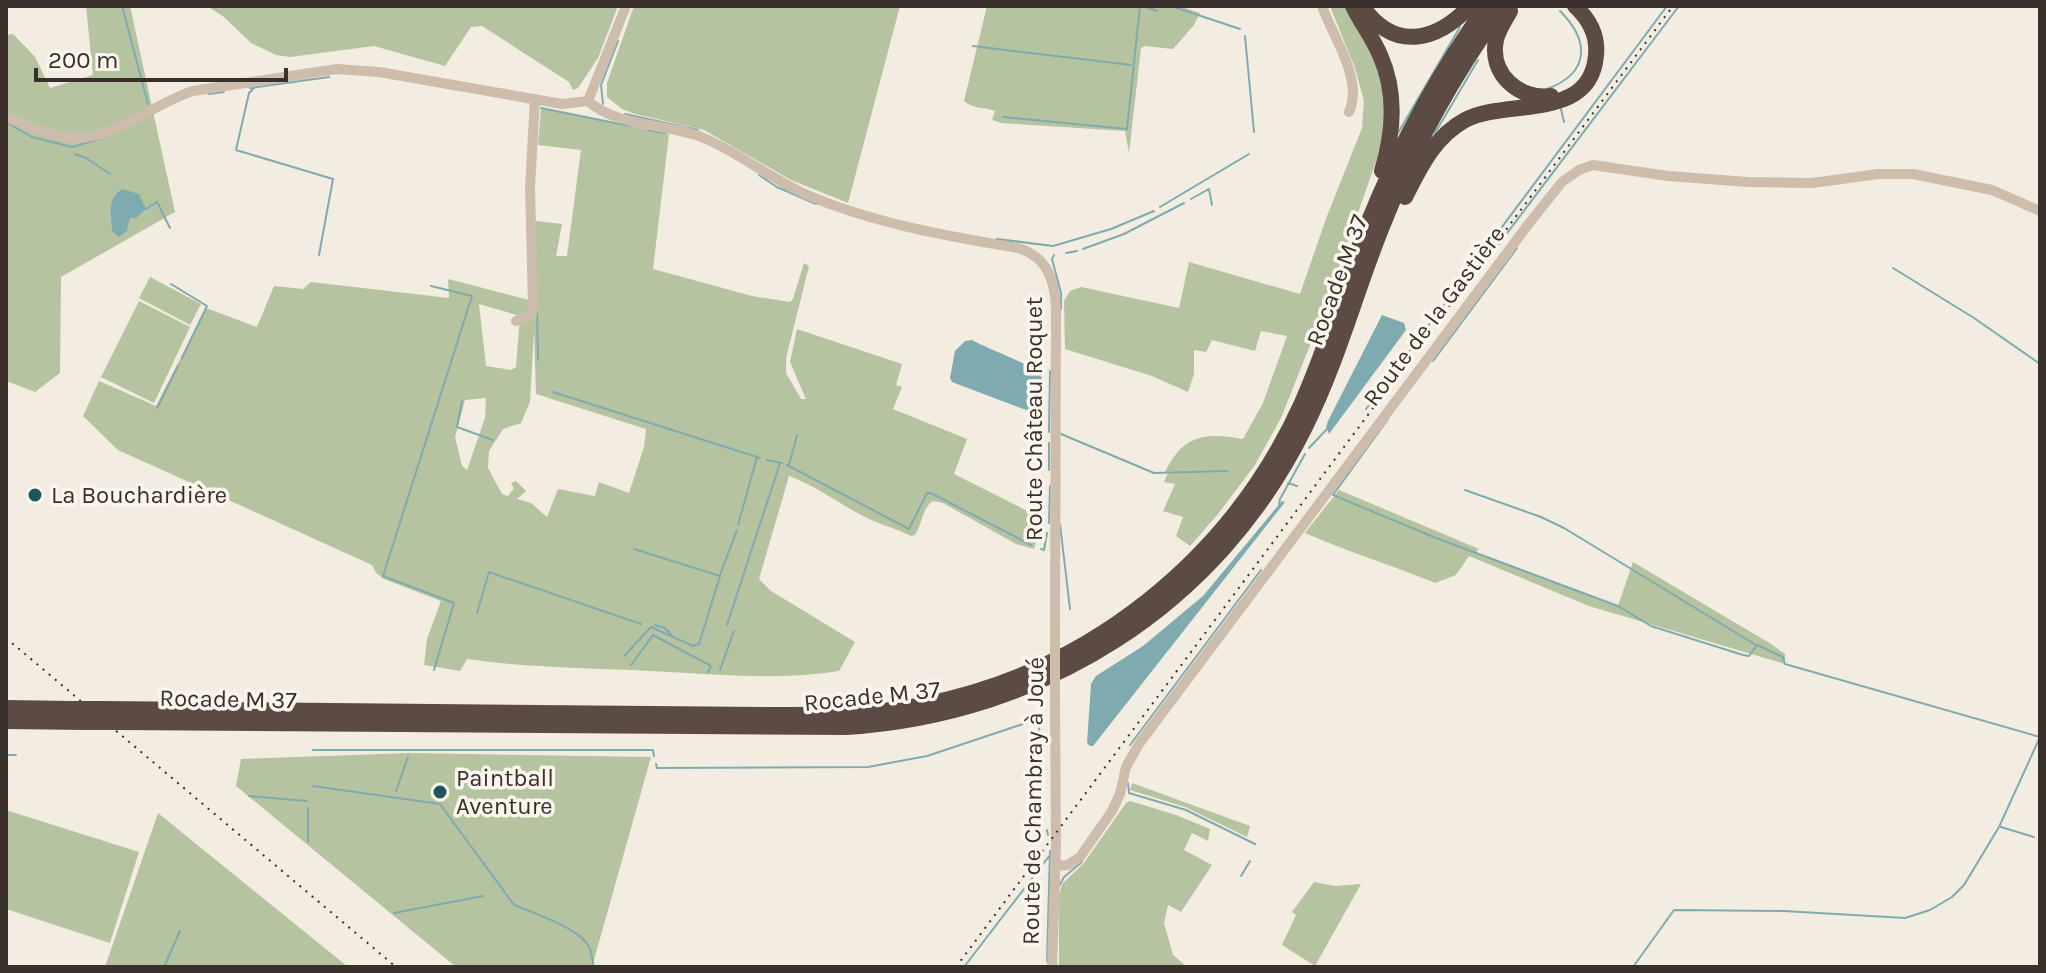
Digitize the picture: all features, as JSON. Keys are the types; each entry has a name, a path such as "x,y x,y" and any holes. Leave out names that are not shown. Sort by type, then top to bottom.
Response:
{"highway":[{"path":"1353,6 1383,61 1392,106 1390,144 1364,235"},
{"path":"1362,6 1383,29 1394,34 1418,37 1440,31 1470,6"},
{"name":"Rocade M 37","path":"6,708 830,714 925,704 1010,680 1076,649 1130,615 1186,569 1229,522 1267,469 1301,406 1364,235 1393,167 1420,112 1487,6"},
{"name":"Rocade M 37","path":"6,721 838,727 928,717 1007,695 1068,668 1138,625 1195,578 1239,530 1278,475 1309,419 1393,200 1425,133 1452,83 1503,6"},
{"path":"1512,6 1496,38 1498,66 1516,89 1544,97 1560,93 1575,83 1588,61 1587,35 1578,19 1564,6"},
{"path":"1366,269 1428,155 1451,129 1484,113 1563,101 1581,89 1595,62 1596,42 1589,22 1575,6"}],"street":[{"path":"6,117 70,138 97,137 176,96 193,91 337,69 379,72 562,104 588,101 626,6"},
{"path":"1322,6 1349,73 1353,93 1349,112"},
{"path":"516,321 532,314 533,305 530,187 535,99"},
{"name":"Route Château Roquet","path":"588,101 599,110 615,116 705,138 788,185 846,209 924,230 1018,248 1031,253 1044,264 1055,288 1056,309 1055,635"},
{"name":"Route de la Gastière","path":"1055,866 1074,862 1085,850 1117,802 1126,767 1134,751 1534,217 1572,174 1585,167 1602,165 1711,180 1796,183 1900,173 1977,186 2040,211"},
{"name":"Route de Chambray à Joué","path":"1052,967 1055,635"}],"green space":[{"path":"86,6 130,6 175,212 61,277 60,373 35,392 6,381 6,35 13,34 35,57 50,88 93,75"},
{"path":"207,6 618,6 598,58 578,88 573,90 569,82 482,26 471,27 445,66 374,46 290,57 276,55 251,43 224,17"},
{"path":"634,6 900,6 848,203 791,180 704,130 635,114 622,109 607,97 607,83"},
{"path":"987,6 1179,6 1200,13 1194,25 1173,49 1141,48 1129,153 1125,131 1001,123 992,120 995,111 964,101"},
{"path":"1330,6 1348,6 1378,65 1386,96 1384,135 1320,320 1281,418 1255,465 1190,546 1176,536 1183,517 1163,511 1175,484 1164,482 1168,473 1165,472 1179,450 1196,439 1217,436 1243,439 1263,403 1287,336 1261,331 1255,351 1212,340 1206,352 1194,350 1194,374 1188,392 1152,376 1065,349 1064,301 1070,291 1081,287 1179,308 1189,262 1300,294 1362,128 1364,101 1355,68"},
{"path":"541,108 669,134 653,269 752,296 790,302 804,263 809,266 786,358 786,373 801,399 806,399 790,362 797,329 902,364 896,385 902,387 893,409 967,439 954,474 1045,520 1043,534 1038,534 1034,549 1016,544 943,503 933,501 915,535 911,536 868,519 789,476 759,579 771,591 855,642 839,671 792,676 745,676 535,666 467,659 460,671 424,665 427,639 441,601 384,579 372,565 118,450 83,416 99,381 156,406 206,308 257,327 274,286 303,289 311,282 449,298 448,279 533,301 536,221 562,224 556,256 567,256 581,150 538,145","holes":["479,304 520,316 516,367 511,370 486,366","534,330 536,394 646,429 644,447 629,493 599,482 595,496 558,489 547,517 531,503 517,499 526,491 516,481 511,483 514,488 508,496 502,494 488,468 489,451 503,429 521,423 530,402","486,398 485,418 467,470 462,466 455,437 465,400"]},
{"path":"150,277 201,304 190,325 139,298"},
{"path":"139,301 190,327 154,403 101,377"},
{"path":"1339,490 1479,549 1476,552 1618,606 1633,562 1771,644 1785,654 1785,664 1589,606 1469,556 1456,575 1435,583 1305,533"},
{"path":"410,753 651,757 592,967 456,967 236,786 241,759"},
{"path":"1132,783 1250,826 1247,837 1185,807 1130,790"},
{"path":"1130,801 1210,829 1208,841 1192,833 1184,850 1212,865 1181,912 1168,905 1164,923 1173,955 1187,967 1059,967 1059,896 1062,884 1084,863"},
{"path":"6,810 139,852 110,943 6,909"},
{"path":"158,813 348,967 105,967"},
{"path":"1314,882 1335,886 1361,884 1315,966 1282,945 1296,915 1292,912"}],"water":[{"path":"122,189 139,194 146,209 136,218 130,218 127,231 119,237 112,231 111,208 113,198"},
{"path":"1382,315 1404,323 1406,330 1329,434 1326,427 1328,421"},
{"path":"972,340 1030,367 1041,376 1041,392 1036,408 1026,410 952,382 955,351 965,341"},
{"path":"1282,501 1285,502 1090,746 1087,743 1091,684 1096,676 1143,646 1203,596"}],"waterway":[{"path":"122,6 148,104"},
{"path":"1003,117 1127,129 1140,6"},
{"path":"1143,6 1157,11"},
{"path":"1171,6 1240,29"},
{"path":"1366,409 1667,6"},
{"path":"1464,290 1679,6"},
{"path":"1547,89 1571,74 1581,55 1577,34 1560,11"},
{"path":"1398,133 1460,27"},
{"path":"1245,36 1254,132"},
{"path":"603,104 601,85 618,41"},
{"path":"973,46 1131,65"},
{"path":"1435,133 1478,60"},
{"path":"250,88 329,77"},
{"path":"254,88 249,93 236,150 333,179 319,255"},
{"path":"209,94 224,92"},
{"path":"541,108 630,126"},
{"path":"1561,109 1564,122"},
{"path":"625,114 698,130"},
{"path":"6,122 32,137 72,147 100,139"},
{"path":"648,130 665,133"},
{"path":"75,154 110,174"},
{"path":"1160,207 1249,154"},
{"path":"759,175 777,187 816,204"},
{"path":"1191,199 1209,189 1212,205"},
{"path":"146,209 157,202 170,228"},
{"path":"1083,249 1124,234 1184,203"},
{"path":"997,239 1053,246 1111,229 1154,211"},
{"path":"1433,361 1517,248"},
{"path":"1066,253 1077,251"},
{"path":"1054,255 1052,259 1061,293 1061,309"},
{"path":"1893,268 1974,318 2040,364"},
{"path":"171,284 207,306 182,358"},
{"path":"431,286 472,296 383,576 454,603 434,670"},
{"path":"537,312 538,360"},
{"path":"157,408 178,366"},
{"path":"1049,432 1050,371"},
{"path":"553,392 760,458"},
{"path":"462,401 457,427 493,440"},
{"path":"1388,419 1333,495 1436,538 1618,606 1651,626 1743,655 1749,656 1757,645 1783,657 1785,664 2040,737"},
{"path":"1309,448 1327,429"},
{"path":"1061,434 1154,473 1227,471"},
{"path":"789,465 797,435"},
{"path":"1049,443 1049,470"},
{"path":"1279,504 1305,454"},
{"path":"738,525 757,457"},
{"path":"767,460 782,463"},
{"path":"727,625 780,463"},
{"path":"787,465 909,529 927,493 931,493 1031,545"},
{"path":"1288,483 1297,486"},
{"path":"1049,523 1050,486"},
{"path":"1465,490 1564,528 1756,645"},
{"path":"1060,524 1070,609"},
{"path":"720,575 737,530"},
{"path":"1041,549 1044,550 1047,533"},
{"path":"625,655 651,627 693,646 699,644 720,576 634,549"},
{"path":"1130,745 1261,570"},
{"path":"477,613 489,572 641,624"},
{"path":"655,625 665,628 673,637"},
{"path":"720,670 734,631"},
{"path":"631,665 653,635 711,666 708,672"},
{"path":"656,764 657,768 868,767 927,756 1029,722"},
{"path":"1039,726 1043,804"},
{"path":"1633,967 1674,910 1784,911 1905,918 1930,910 1952,897 1964,885 1999,827 2040,737"},
{"path":"313,750 653,750 654,756"},
{"path":"6,755 16,755"},
{"path":"396,791 408,757"},
{"path":"1128,783 1129,793 1186,810 1255,844"},
{"path":"313,786 440,804 514,905 555,922 584,940 594,967"},
{"path":"249,796 307,801"},
{"path":"308,808 308,842"},
{"path":"2001,827 2034,837"},
{"path":"1047,830 1048,835"},
{"path":"1047,961 1050,851"},
{"path":"964,967 1050,855"},
{"path":"1241,876 1250,861"},
{"path":"1059,886 1064,877 1082,862"},
{"path":"394,913 483,896"},
{"path":"164,967 180,931"}],"railway":[{"path":"956,967 1673,6"},
{"path":"6,638 396,967"}],"place":[{"name":"La Bouchardière","path":"35,495"},
{"name":"Paintball Aventure","path":"440,792"}]}
